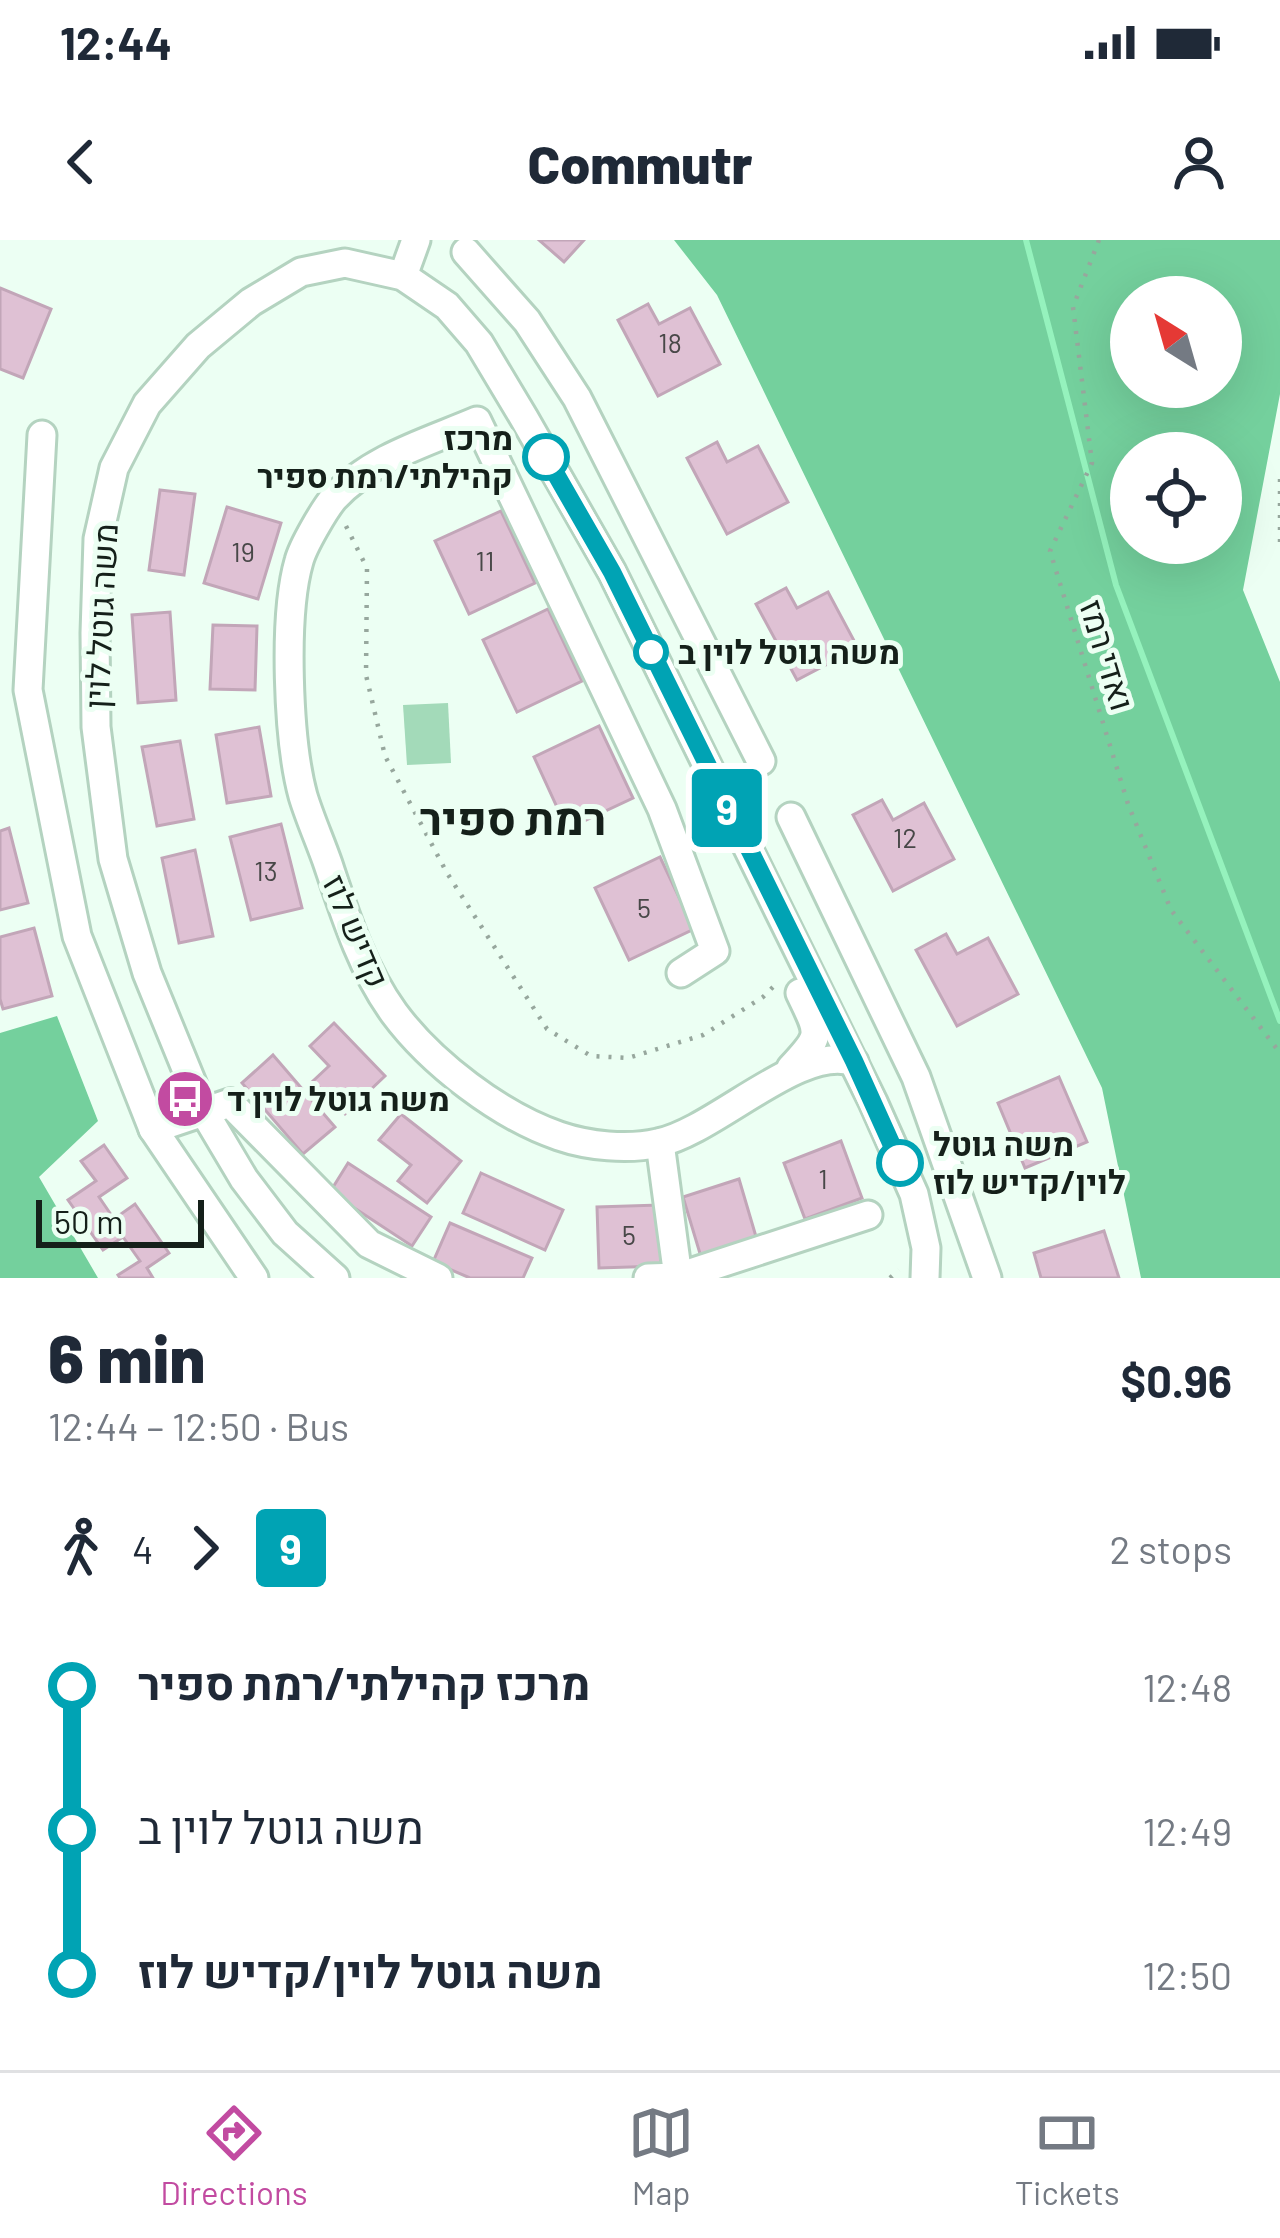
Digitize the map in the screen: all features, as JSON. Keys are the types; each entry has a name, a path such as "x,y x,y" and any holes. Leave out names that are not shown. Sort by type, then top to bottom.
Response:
{"street":[{"path":"403,276 416,240"},
{"path":"466,252 527,322 577,398 761,761"},
{"name":"משה גוטל לוין","path":"335,1278 285,1233 244,1179 203,1110 147,974 113,859 96,728 98,539 114,468 148,404 198,346 251,302 301,272 345,262 403,276 447,306 479,343 612,572 873,1102"},
{"path":"479,343 527,322"},
{"name":"קדיש לוז","path":"681,973 715,951 662,809 477,421 374,465 333,500 299,558 292,610 291,713 302,793 372,979 395,1014 457,1076 516,1117 586,1144 660,1143 724,1113 807,1064 842,1057 854,1061"},
{"name":"משה גוטל לוין","path":"42,436 28,690 77,936 153,1129 254,1278"},
{"path":"791,817 916,1077 987,1278"},
{"name":"משה גוטל לוין","path":"779,1080 813,1044 815,1024 790,970 792,936"},
{"path":"916,1077 873,1102 914,1194 926,1248 925,1278"},
{"path":"153,1129 230,1103 369,1244 438,1278"},
{"path":"660,1143 678,1276"},
{"path":"649,1278 678,1276 868,1215"}],"path":[{"name":"ואדי רמז","path":"1099,240 1073,307 1092,463 1049,551 1129,804 1171,910 1280,1053"},
{"path":"1280,478 1280,548"},
{"path":"333,500 367,568 366,675 385,756 447,873 547,1029 591,1056 628,1058 704,1035 763,997 790,970"}],"green space":[{"path":"674,240 1280,240 1280,394 1243,590 1280,682 1280,1278 1141,1278 1102,1088 717,295"},
{"path":"448,703 451,763 407,765 403,705"},
{"path":"57,1016 98,1121 39,1177 98,1278 0,1278 0,1033"}],"building":[{"path":"539,240 584,240 564,262"},
{"path":"0,288 51,309 23,378 0,369"},
{"path":"648,304 659,324 690,308 720,364 658,396 618,320"},
{"path":"717,442 727,462 758,446 788,502 727,534 687,458"},
{"path":"160,490 195,494 184,575 149,570"},
{"path":"227,507 281,523 258,599 204,583"},
{"path":"501,511 535,583 469,614 435,541"},
{"path":"786,588 797,608 828,592 858,648 797,680 756,604"},
{"path":"548,609 582,681 517,712 483,640"},
{"path":"170,612 176,700 138,703 132,615"},
{"path":"213,625 257,626 255,690 210,689"},
{"path":"599,726 633,798 567,829 534,757"},
{"path":"259,727 271,796 227,803 216,735"},
{"path":"180,741 194,819 157,826 142,747"},
{"path":"882,800 893,820 924,803 954,859 893,891 853,815"},
{"path":"281,824 302,908 251,920 230,837"},
{"path":"9,828 28,903 0,910 0,831"},
{"path":"195,850 213,936 179,943 162,858"},
{"path":"660,857 694,929 629,960 595,888"},
{"path":"34,928 52,996 3,1009 0,937"},
{"path":"946,934 957,954 988,938 1018,994 957,1026 916,950"},
{"path":"334,1023 385,1076 345,1114 313,1081 329,1066 310,1046"},
{"path":"273,1055 335,1127 303,1154 242,1083"},
{"path":"1059,1077 1087,1142 1025,1168 998,1103"},
{"path":"401,1114 461,1161 427,1203 398,1181 411,1165 379,1140"},
{"path":"841,1141 862,1198 805,1219 784,1163"},
{"path":"104,1145 127,1178 99,1197 114,1219 135,1204 169,1253 147,1268 153,1278 120,1278 140,1261 123,1237 103,1250 68,1200 96,1181 81,1161"},
{"path":"348,1163 431,1217 412,1246 330,1192"},
{"path":"481,1173 563,1210 545,1250 463,1213"},
{"path":"739,1179 757,1240 701,1257 683,1197"},
{"path":"659,1205 661,1266 599,1268 597,1207"},
{"path":"450,1223 532,1258 523,1278 470,1278 433,1262"},
{"path":"1104,1231 1119,1278 1041,1278 1034,1253"}],"waterway":[{"path":"1026,240 1116,585 1280,1021"}],"bus line":[{"name":"9","path":"546,457 612,572 900,1163"}],"place":[{"name":"מרכז קהילתי/רמת ספיר","path":"546,457"},
{"name":"משה גוטל לוין ב","path":"651,652"},
{"name":"משה גוטל לוין ד","path":"185,1099"},
{"name":"משה גוטל לוין/קדיש לוז","path":"900,1163"}],"district":[{"name":"רמת ספיר","path":"513,819"}]}
